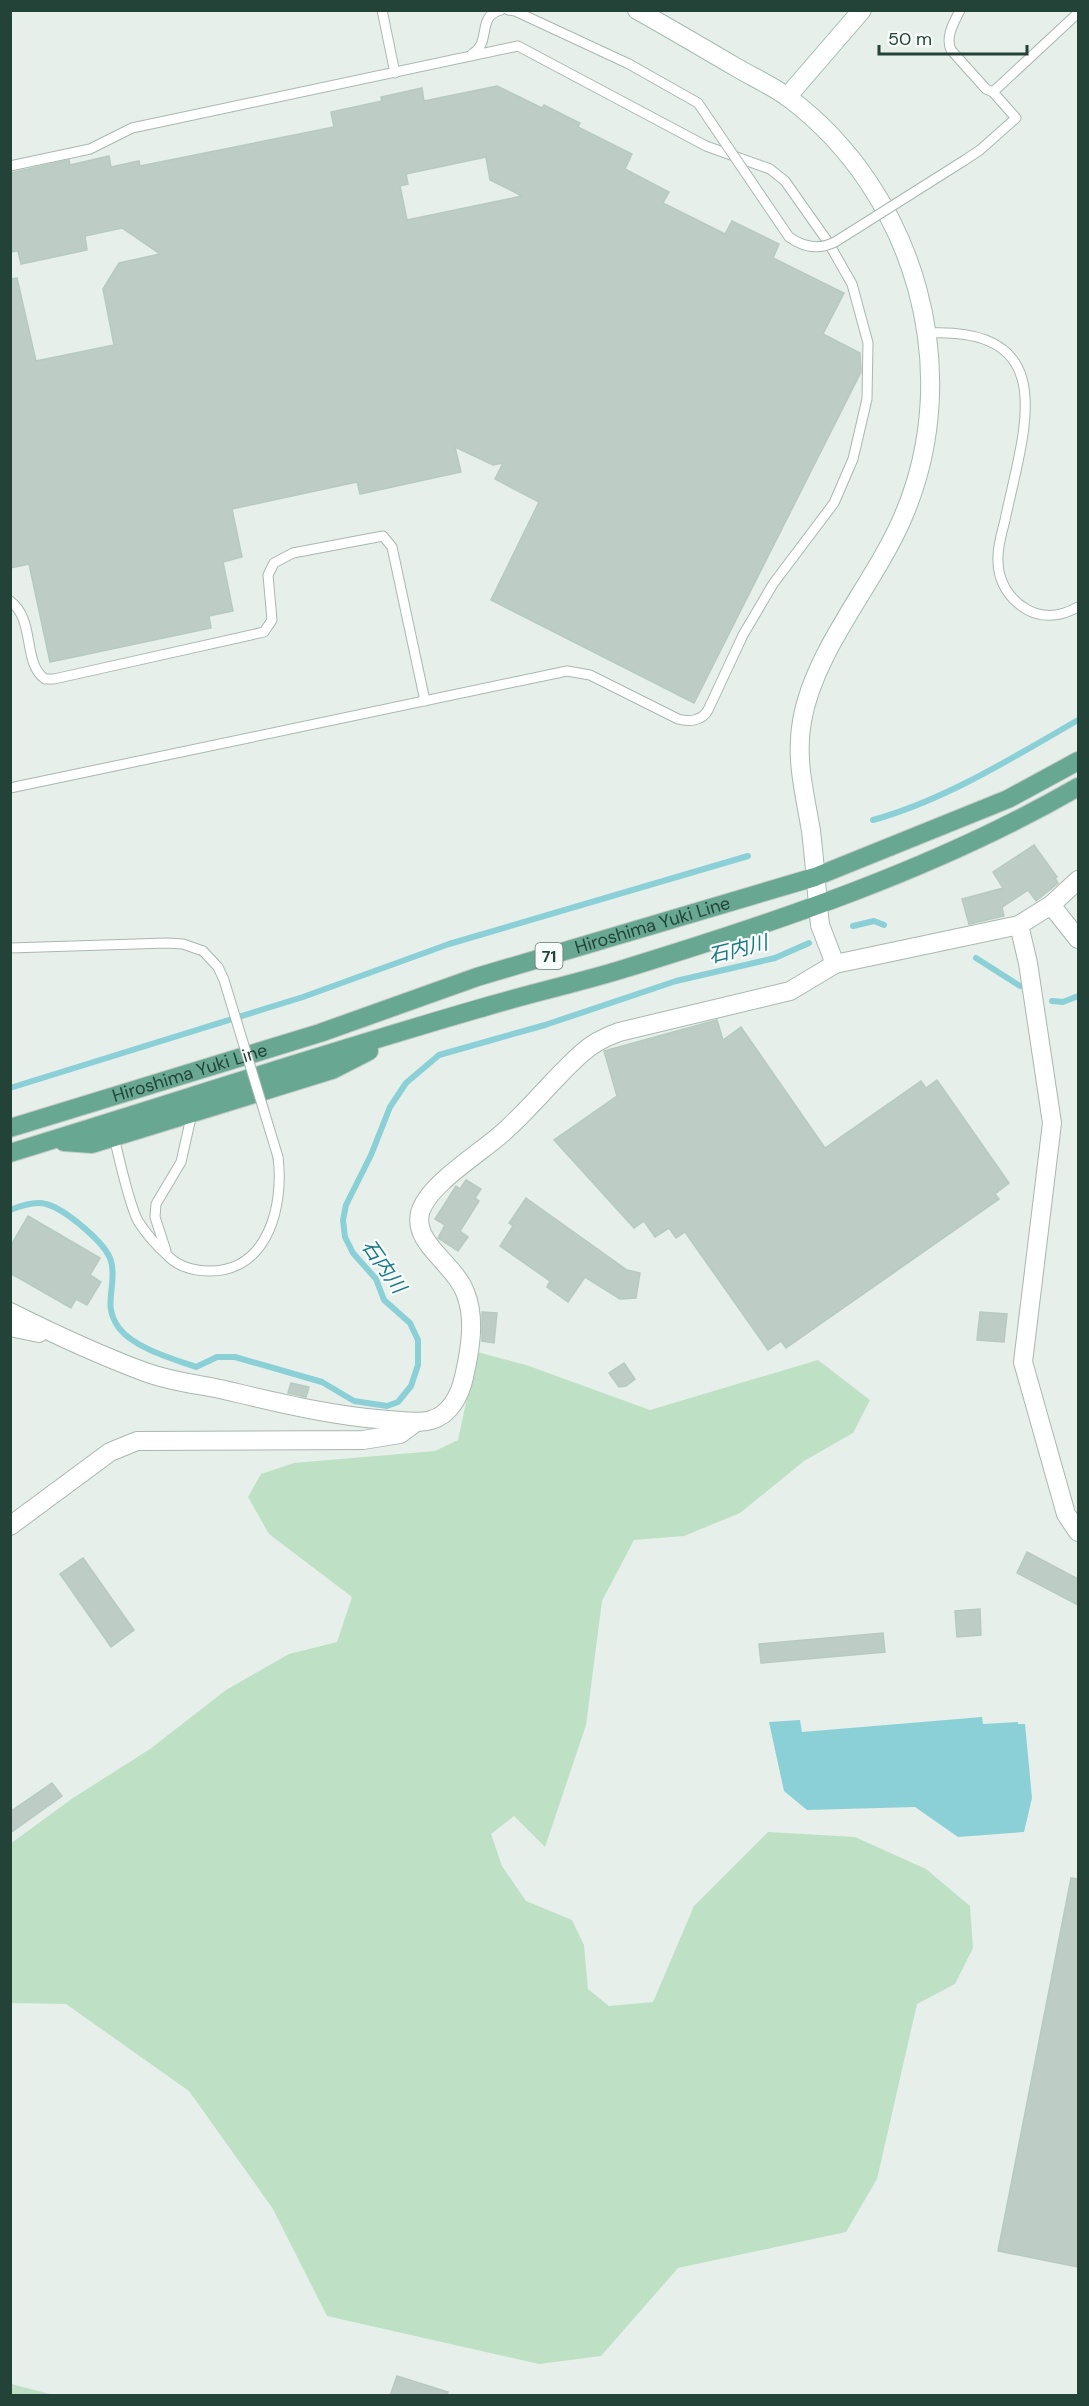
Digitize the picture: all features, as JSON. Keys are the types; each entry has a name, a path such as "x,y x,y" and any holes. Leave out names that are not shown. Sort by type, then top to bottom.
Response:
{"main road":[{"name":"Hiroshima Yuki Line","path":"10,1128 320,1033 477,977 815,878 1008,799 1078,761"},
{"name":"Hiroshima Yuki Line","path":"10,1153 416,1028 617,971 819,905 924,863 1030,815 1078,787"},
{"path":"48,1142 92,1143 332,1070 416,1028"}],"street":[{"path":"637,10 787,97 842,146 883,207 912,271 927,333 932,375 931,400 925,448 917,479 893,539 820,669 802,721 800,770 820,925 835,964"},
{"path":"787,97 862,10"},
{"path":"10,1312 61,1337 148,1374 346,1416 416,1422 432,1420 447,1412 458,1396 470,1347 471,1316 466,1294 455,1272 428,1245 419,1230 420,1214 426,1200 507,1130 582,1054 600,1040 619,1032 790,991 835,964 1019,925 1051,905 1078,879"},
{"path":"1051,905 1078,939"},
{"path":"1019,925 1028,963 1053,1124 1023,1362 1066,1514 1078,1532"},
{"path":"10,1327 61,1337"},
{"path":"10,1526 110,1452 127,1443 159,1440 363,1440 399,1434 416,1422"}],"lane":[{"path":"382,10 395,73"},
{"path":"468,57 477,51 484,41 486,19 492,13 501,10"},
{"path":"508,10 515,11 629,64 698,104 789,237 808,246 822,247 835,242 965,160 987,145 1016,118 951,50 948,43 952,26 960,10"},
{"path":"993,93 1078,13"},
{"path":"10,166 90,149 132,128 518,46 706,146 770,169 785,181 828,242 852,284 868,343 867,399 853,459 834,503 773,584 743,635 705,716 694,720 678,719 590,675 574,671 425,700 10,788"},
{"path":"927,333 964,332 975,335 1000,347 1018,368 1026,393 1027,416 998,553 1000,577 1008,594 1029,610 1056,615 1078,607"},
{"path":"10,601 25,618 37,671 45,679 54,679 264,632 272,620 268,575 274,563 282,556 383,536 392,548 425,700"},
{"path":"10,948 183,944 203,951 218,967 224,980 278,1157 279,1176 272,1227 263,1244 250,1257 232,1268 213,1271 187,1267 168,1256 138,1220 114,1137"},
{"path":"168,1256 156,1216 156,1204 181,1162 192,1113"}],"green space":[{"path":"477,1352 526,1365 650,1410 818,1360 870,1400 853,1433 804,1461 740,1513 684,1536 634,1540 602,1601 586,1725 545,1847 514,1816 491,1834 502,1866 526,1901 572,1920 584,1945 588,1989 609,2006 653,2002 694,1906 768,1832 855,1837 926,1869 970,1906 973,1948 955,1984 917,2004 877,2179 846,2232 678,2268 601,2356 539,2364 327,2316 273,2209 189,2091 66,2004 11,2003 10,1844 73,1798 150,1749 226,1690 289,1654 337,1642 352,1597 269,1534 248,1497 261,1474 294,1463 435,1451 458,1440"},
{"path":"11,2384 54,2395 11,2395"}],"water":[{"path":"982,1717 983,1724 1018,1722 1018,1724 1025,1724 1032,1798 1024,1832 958,1837 915,1807 807,1810 784,1791 769,1722 800,1720 802,1732"}],"building":[{"path":"497,86 542,108 544,105 580,123 578,127 632,154 625,169 669,192 663,203 725,234 732,221 779,244 773,258 844,293 823,334 860,353 861,372 694,703 491,600 539,502 495,479 503,463 493,465 455,447 461,472 360,494 357,482 232,509 242,557 223,562 233,611 209,616 211,628 50,662 29,564 10,568 10,279 17,278 36,361 114,345 103,289 119,263 160,254 122,228 85,236 87,250 21,264 18,251 10,252 10,173 69,160 70,165 109,156 111,167 139,161 140,166 334,127 331,112 382,101 381,97 422,88 424,101","holes":["486,157 490,180 522,196 407,220 400,186 408,184 406,174"]},
{"path":"1034,845 1057,877 1055,878 1058,883 1036,901 1028,890 1002,907 1004,916 969,924 962,899 1003,888 993,872"},
{"path":"717,1020 723,1040 741,1027 825,1148 921,1081 926,1088 937,1080 1009,1183 995,1194 999,1199 786,1348 781,1341 768,1350 685,1232 676,1238 669,1228 655,1237 644,1221 634,1228 554,1140 617,1096 604,1051"},
{"path":"466,1180 481,1189 475,1198 479,1201 460,1231 468,1237 458,1251 438,1238 445,1225 435,1219 456,1186 460,1189"},
{"path":"526,1198 627,1270 640,1273 636,1298 620,1299 585,1277 568,1302 547,1287 550,1281 500,1246 513,1226 509,1223"},
{"path":"28,1216 100,1258 90,1275 101,1282 87,1305 76,1299 71,1308 10,1273 10,1247"},
{"path":"482,1312 497,1313 494,1343 482,1341"},
{"path":"980,1312 1007,1314 1004,1342 977,1340"},
{"path":"624,1363 635,1379 626,1386 619,1387 609,1373"},
{"path":"291,1383 309,1387 306,1397 288,1393"},
{"path":"1027,1552 1078,1579 1078,1605 1017,1573"},
{"path":"83,1558 134,1630 111,1647 60,1574"},
{"path":"980,1609 981,1635 957,1637 955,1611"},
{"path":"883,1633 885,1652 761,1663 759,1644"},
{"path":"52,1783 62,1796 10,1833 10,1812"},
{"path":"1071,1878 1078,1879 1078,2267 998,2251"},
{"path":"397,2376 448,2392 447,2396 390,2396"}],"waterway":[{"path":"873,820 953,789 1004,763 1078,720"},
{"path":"10,1088 303,997 449,944 748,856"},
{"name":"石内川","path":"853,926 874,921 884,925"},
{"name":"石内川","path":"10,1210 33,1204 46,1204 63,1212 93,1236 111,1261 113,1278 110,1303 114,1319 126,1335 144,1347 196,1367 217,1357 235,1357 322,1382 354,1401 387,1406 398,1402 411,1386 418,1365 418,1340 410,1323 384,1300 376,1279 353,1253 345,1237 343,1220 346,1205 371,1155 390,1107 406,1083 439,1055 545,1025 676,981 775,958 809,943"},
{"name":"石内川","path":"976,958 1020,986"},
{"name":"石内川","path":"1052,1001 1063,1002 1078,996"}]}
